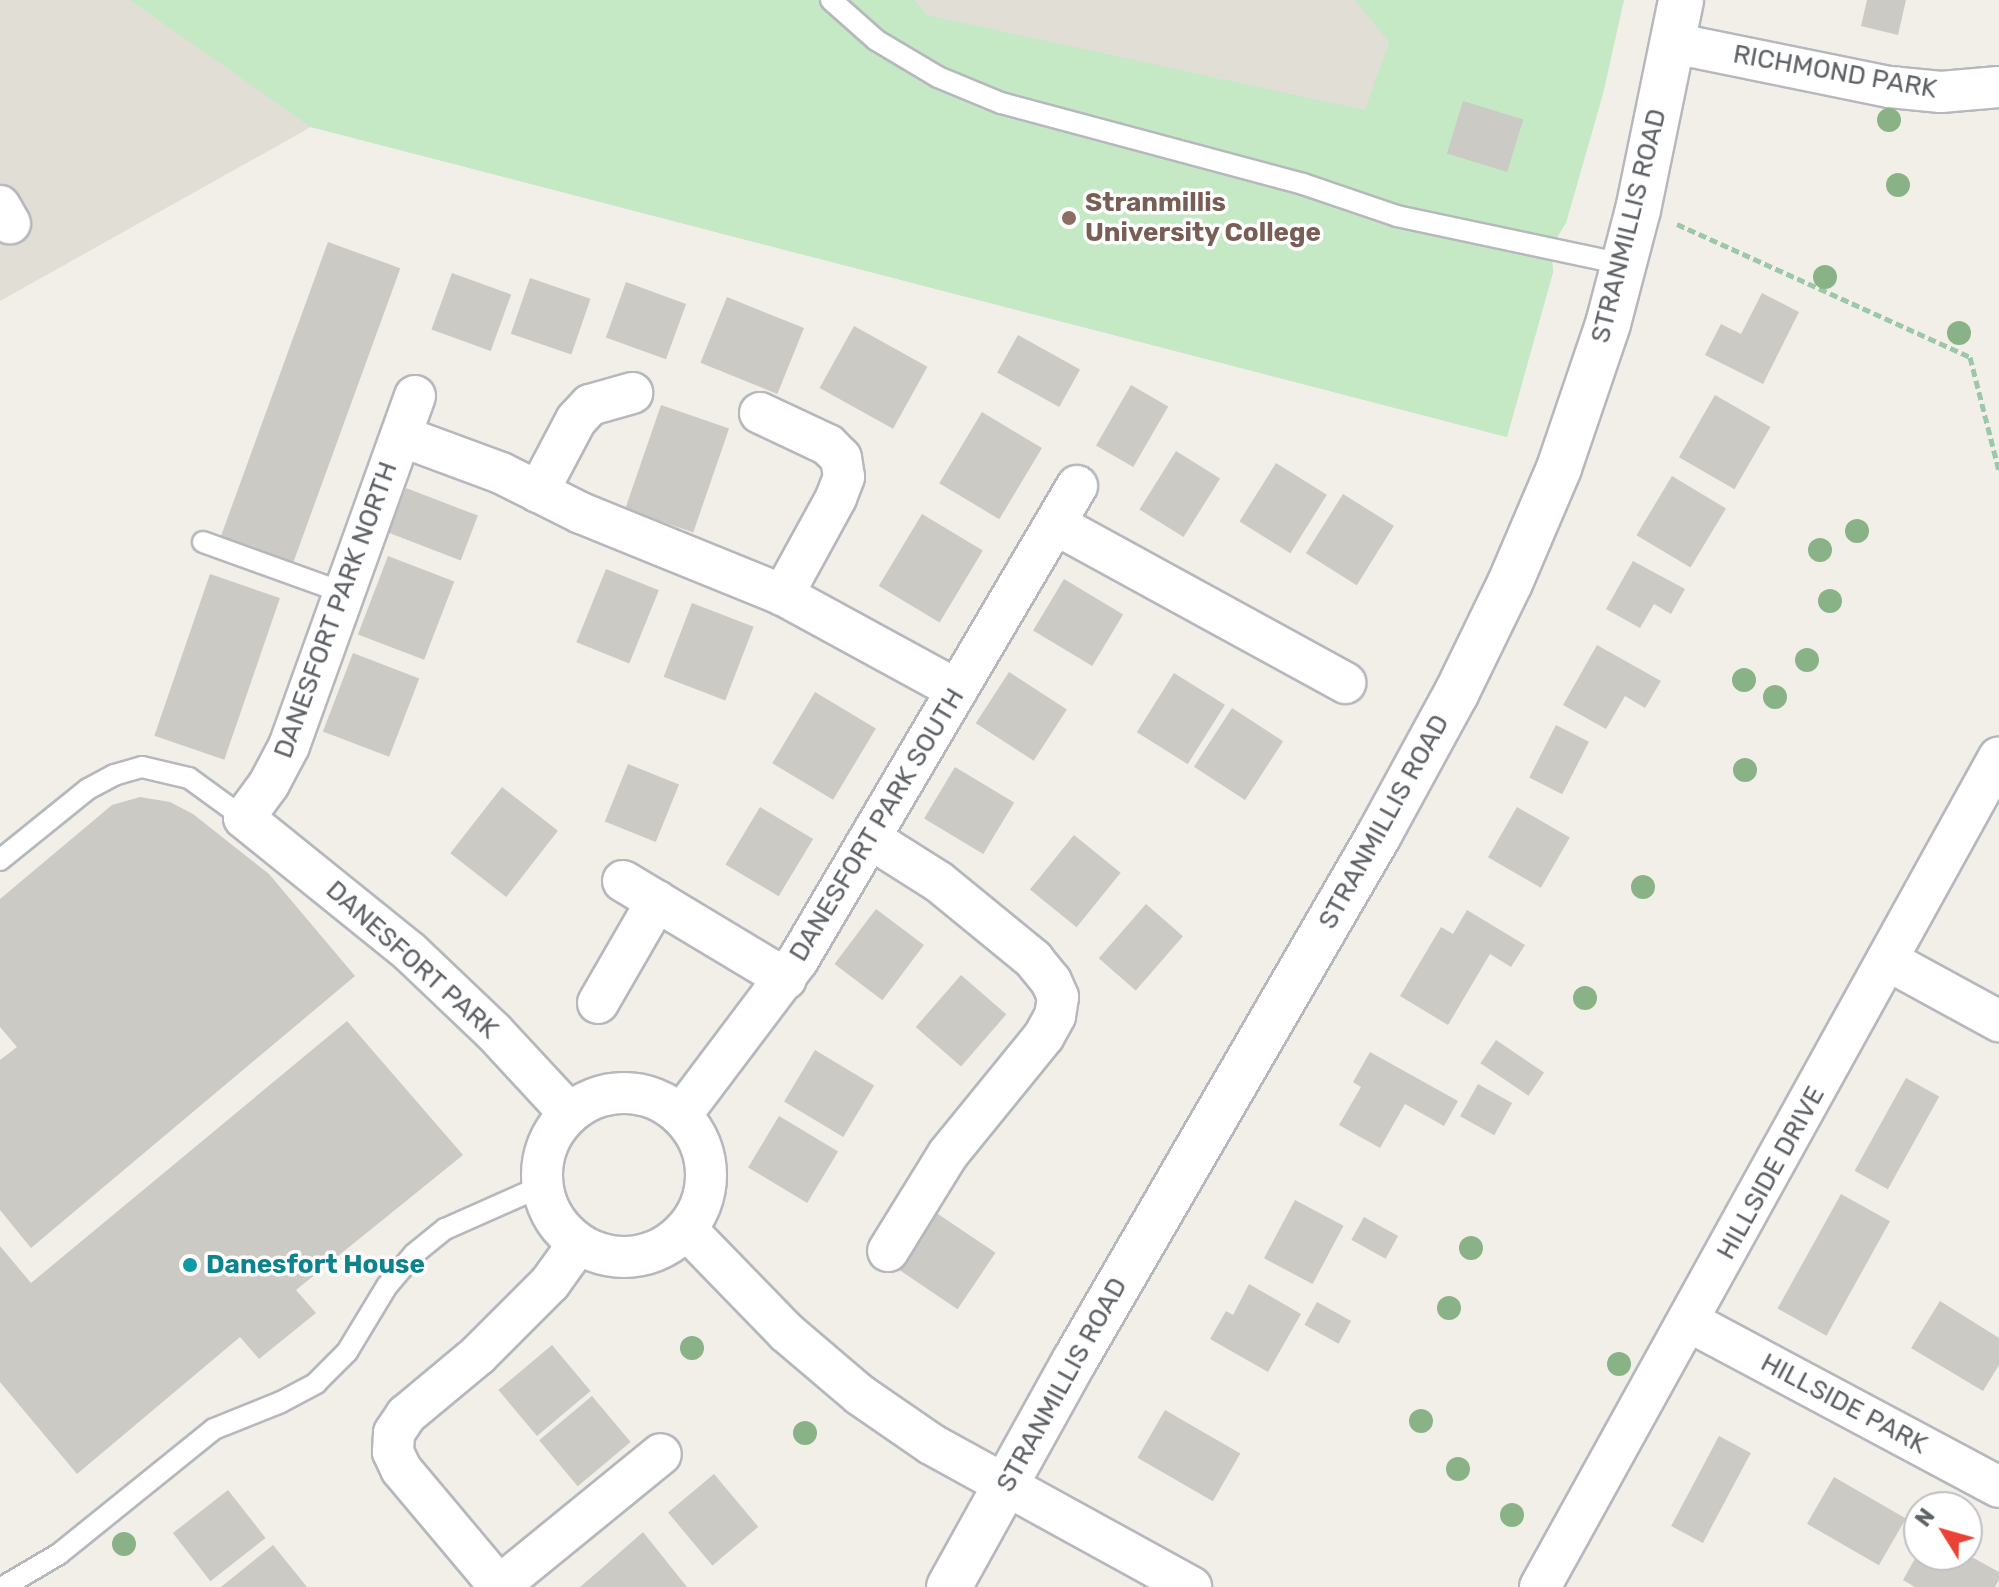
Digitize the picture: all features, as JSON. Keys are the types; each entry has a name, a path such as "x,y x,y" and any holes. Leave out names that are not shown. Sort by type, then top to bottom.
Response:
{"street":[{"name":"STRANMILLIS ROAD","path":"949,1587 1379,835 1456,694 1510,583 1559,468 1608,324 1638,210 1681,0"},
{"name":"RICHMOND PARK","path":"1673,43 1890,87 1941,92 1999,87"},
{"path":"538,492 576,420 590,405 632,393"},
{"name":"DANESFORT PARK NORTH","path":"244,818 269,784 289,746 415,396"},
{"path":"760,413 828,445 841,458 844,477 836,498 783,595"},
{"path":"401,436 472,461 581,513 783,595 957,690"},
{"name":"DANESFORT PARK SOUTH","path":"681,1115 786,979 1077,486"},
{"path":"1055,524 1345,683"},
{"name":"HILLSIDE DRIVE","path":"1540,1587 1690,1322 1999,757"},
{"name":"DANESFORT PARK","path":"244,818 410,952 494,1032 569,1113"},
{"path":"871,839 939,882 1033,959 1051,981 1058,997 1055,1016 1044,1036 948,1154 888,1251"},
{"path":"623,881 786,979"},
{"path":"598,1003 657,901"},
{"path":"1887,960 1999,1021"},
{"path":"613,1093 637,1093 661,1101 681,1115 696,1135 705,1159 706,1184 700,1208 686,1229 668,1245 646,1254 623,1258 600,1254 578,1244 560,1228 548,1208 542,1186 546,1146 569,1113 590,1099 613,1093"},
{"path":"686,1229 786,1332 860,1395 931,1444 1005,1487 1191,1587"},
{"path":"578,1244 550,1283 478,1355 406,1415 394,1433 393,1452 401,1469 499,1587 661,1454"},
{"name":"HILLSIDE PARK","path":"1690,1322 1999,1487"}],"lane":[{"path":"831,0 876,40 938,77 1001,103 1303,184 1397,216 1623,264"},
{"path":"203,542 345,593"},
{"path":"0,860 88,789 114,775 142,767 189,778 244,818"},
{"path":"3,1587 59,1554 214,1429 281,1402 316,1383 347,1352 387,1286 414,1254 445,1229 542,1186"}],"path":[{"path":"1638,210 1970,357 1999,471"}],"shaded area":[{"name":"Stranmillis University College","path":"0,0 1624,0 1551,247 1553,272 1507,437 311,127 0,301"}],"green space":[{"name":"Stranmillis University College","path":"130,0 914,0 927,15 1365,110 1389,42 1355,0 1624,0 1603,94 1566,223 1551,247 1553,272 1507,437 311,127"}],"building":[{"path":"1867,0 1906,0 1898,35 1861,26"},
{"path":"1463,101 1523,119 1507,172 1447,154"},
{"path":"328,242 400,268 293,564 220,538"},
{"path":"452,273 511,295 491,351 431,329"},
{"path":"530,278 591,299 571,355 511,334"},
{"path":"626,282 686,304 666,359 606,337"},
{"path":"1762,293 1799,312 1763,384 1705,355 1721,324 1741,334"},
{"path":"727,297 804,328 777,394 700,363"},
{"path":"854,326 927,367 893,429 820,388"},
{"path":"1018,335 1080,369 1059,407 997,373"},
{"path":"1131,385 1168,406 1133,467 1096,446"},
{"path":"1715,395 1770,427 1734,489 1679,457"},
{"path":"661,405 729,428 693,532 625,509"},
{"path":"982,412 1042,448 999,519 939,483"},
{"path":"1176,451 1220,479 1184,537 1139,510"},
{"path":"1276,463 1327,495 1290,553 1239,522"},
{"path":"1672,476 1726,508 1690,568 1636,535"},
{"path":"406,488 478,516 461,560 389,533"},
{"path":"1343,494 1394,526 1357,585 1306,553"},
{"path":"922,514 983,551 940,623 879,586"},
{"path":"388,556 454,581 424,660 358,634"},
{"path":"1633,561 1685,589 1671,614 1654,604 1640,628 1606,609"},
{"path":"606,569 659,590 629,664 576,642"},
{"path":"210,574 280,598 224,760 154,736"},
{"path":"1064,579 1123,615 1092,666 1033,630"},
{"path":"692,603 754,627 725,700 664,677"},
{"path":"1597,645 1661,681 1645,708 1625,696 1606,729 1563,705"},
{"path":"353,653 419,678 389,757 323,731"},
{"path":"1009,672 1067,710 1034,761 976,723"},
{"path":"1174,673 1225,705 1188,764 1137,732"},
{"path":"815,692 876,729 833,800 772,763"},
{"path":"1232,708 1283,741 1245,800 1194,767"},
{"path":"1556,725 1589,742 1562,794 1529,778"},
{"path":"628,764 679,785 656,842 605,821"},
{"path":"955,767 1014,803 983,854 924,818"},
{"path":"502,787 558,831 506,897 450,853"},
{"path":"140,797 170,802 193,814 269,874 355,976 31,1248 0,1210 0,1060 17,1047 0,1027 0,899 112,805"},
{"path":"760,807 813,839 779,896 725,864"},
{"path":"1517,807 1570,838 1541,888 1488,857"},
{"path":"1074,835 1121,873 1077,927 1030,889"},
{"path":"1146,904 1183,936 1136,990 1099,958"},
{"path":"876,909 924,945 882,1000 834,964"},
{"path":"1467,910 1525,945 1511,967 1490,954 1448,1025 1400,996 1441,927 1453,934"},
{"path":"961,975 1006,1014 961,1066 916,1027"},
{"name":"Danesfort House","path":"347,1021 463,1155 296,1290 316,1313 259,1359 240,1337 77,1474 0,1382 0,1246 31,1283"},
{"path":"1496,1040 1544,1072 1528,1096 1480,1063"},
{"path":"815,1050 874,1086 843,1137 784,1101"},
{"path":"1370,1052 1458,1101 1444,1126 1405,1104 1380,1148 1339,1125 1361,1087 1353,1082"},
{"path":"1906,1078 1939,1096 1888,1189 1855,1171"},
{"path":"1478,1084 1512,1103 1494,1135 1460,1116"},
{"path":"779,1116 838,1152 807,1203 748,1167"},
{"path":"1841,1194 1890,1221 1826,1336 1777,1309"},
{"path":"1295,1200 1344,1226 1313,1284 1264,1258"},
{"path":"935,1212 996,1253 957,1309 897,1268"},
{"path":"1364,1217 1398,1236 1386,1259 1351,1240"},
{"path":"1249,1284 1301,1314 1268,1372 1210,1339 1226,1311 1233,1315"},
{"path":"1940,1301 1999,1338 1999,1365 1983,1391 1911,1348"},
{"path":"1317,1302 1351,1321 1339,1344 1304,1325"},
{"path":"552,1345 591,1391 537,1436 498,1390"},
{"path":"592,1396 631,1442 578,1486 539,1440"},
{"path":"1165,1410 1240,1454 1213,1501 1138,1458"},
{"path":"1719,1436 1751,1453 1703,1543 1671,1526"},
{"path":"714,1474 758,1527 712,1565 668,1513"},
{"path":"1834,1477 1903,1517 1903,1523 1879,1565 1807,1524"},
{"path":"228,1490 266,1538 210,1581 173,1533"},
{"path":"643,1532 687,1587 580,1587 601,1569"},
{"path":"273,1545 307,1587 221,1587"},
{"path":"1983,1563 1999,1572 1995,1587 1915,1587 1903,1580 1908,1571 1983,1571"}],"place":[{"name":"Stranmillis University College","path":"1069,218"},
{"name":"Danesfort House","path":"190,1265"}]}
